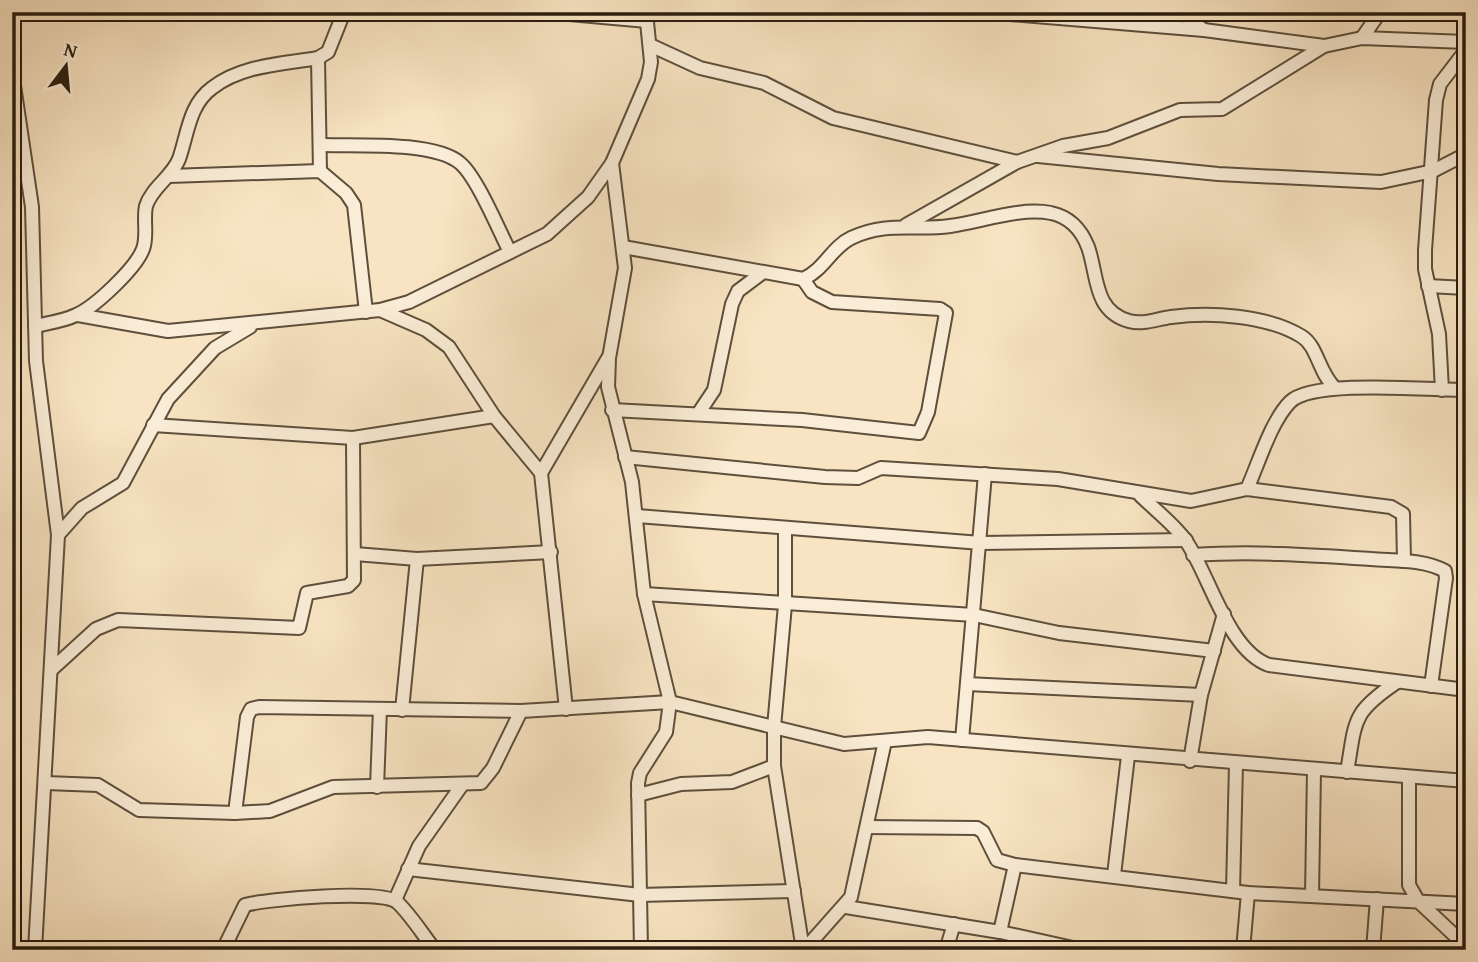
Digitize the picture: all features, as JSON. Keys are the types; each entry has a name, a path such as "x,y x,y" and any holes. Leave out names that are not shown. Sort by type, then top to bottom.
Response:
{"street":[{"path":"78,315 128,272 138,259 145,246 146,207 152,194 169,176 178,161 193,111 200,99 213,87 237,73 318,58 328,52 334,43 344,12"},
{"path":"35,326 78,315 168,331 380,310 409,302 547,234 573,213 612,163 648,79 650,45 646,17 547,12"},
{"path":"986,12 1204,30 1324,47"},
{"path":"1179,12 1204,30"},
{"path":"1362,38 1380,12"},
{"path":"905,225 1017,162 1063,146 1108,138 1180,110 1222,110 1324,47 1362,38 1466,42"},
{"path":"650,45 700,68 764,83 834,118 1017,162"},
{"path":"1442,390 1439,334 1428,286 1425,250 1433,171 1436,100 1440,84 1466,50"},
{"path":"318,58 320,171"},
{"path":"12,72 32,207 40,404 58,536 35,950"},
{"path":"321,145 418,149 448,156 469,173 510,252"},
{"path":"1034,156 1218,174 1381,182 1433,171 1466,154"},
{"path":"612,163 623,247 622,290 609,358 608,387 637,516 644,594 670,702 666,732 640,773 638,795 641,950"},
{"path":"169,176 320,171 346,193 354,205 366,312"},
{"path":"623,247 803,279 824,266 848,239 905,225 948,226 1033,212 1067,218 1079,229 1088,249 1098,294 1110,311 1126,321 1140,323 1193,315 1266,323 1308,342 1321,373 1335,388"},
{"path":"698,414 713,390 735,297 746,284 762,273"},
{"path":"612,410 802,420 919,433 928,412 946,313 940,309 832,302 812,292 803,279"},
{"path":"1428,286 1466,288"},
{"path":"380,310 426,330 450,347 494,415 541,473 566,709"},
{"path":"58,536 82,508 123,483 168,399 215,348 257,324"},
{"path":"541,473 609,358"},
{"path":"1247,489 1287,405 1297,396 1335,388 1466,390"},
{"path":"153,425 354,438 494,415"},
{"path":"51,670 96,629 118,620 299,628 307,593 352,584 355,554 354,438"},
{"path":"625,457 825,477 858,478 881,468 1058,479 1140,495 1199,501 1247,489 1399,509 1403,514 1404,561"},
{"path":"962,740 985,474"},
{"path":"1140,495 1186,540 1224,614 1256,661 1269,665 1466,690"},
{"path":"637,516 981,543 1186,540"},
{"path":"785,528 785,605 774,727 775,766 804,950"},
{"path":"1194,555 1263,551 1404,561 1445,571 1432,686"},
{"path":"355,554 417,559 551,552"},
{"path":"402,710 417,559"},
{"path":"644,594 974,615 1059,633 1214,651"},
{"path":"1189,761 1202,695 1224,614"},
{"path":"1348,772 1360,710 1397,682"},
{"path":"967,684 1202,695"},
{"path":"235,813 247,717 251,709 521,711 670,702 844,744 907,737 962,740 1189,761 1466,781"},
{"path":"377,787 380,709"},
{"path":"46,783 98,785 139,810 235,813 270,811 333,788 481,783 487,777 521,711"},
{"path":"804,950 846,906 855,885 885,741"},
{"path":"1114,876 1128,756"},
{"path":"1233,891 1236,764"},
{"path":"638,795 681,784 732,782 775,766"},
{"path":"1312,896 1314,770"},
{"path":"1409,777 1407,874 1418,901 1466,946"},
{"path":"396,900 419,846 462,785"},
{"path":"867,827 977,828 983,832 997,860 1015,865 1233,891 1466,904"},
{"path":"1000,932 1015,865"},
{"path":"408,869 640,895 794,891"},
{"path":"1243,950 1248,892"},
{"path":"223,950 244,905 343,895 377,896 396,900 435,950"},
{"path":"1373,950 1377,899"},
{"path":"846,906 1000,932 1082,950"},
{"path":"946,950 954,924"}]}
